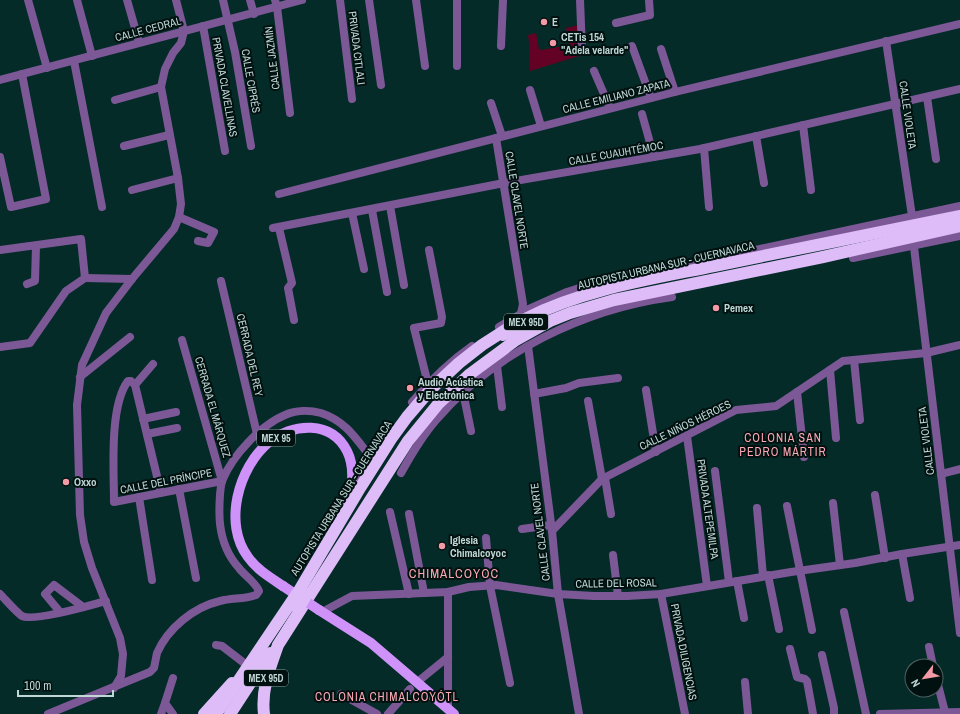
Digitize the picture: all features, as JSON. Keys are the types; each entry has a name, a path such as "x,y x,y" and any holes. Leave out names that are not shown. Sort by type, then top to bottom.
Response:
{"highway":[{"name":"MEX 95D","path":"248,666 283,615 394,442 419,409 444,382 509,330 570,302 671,273 715,268 770,259 960,215"},
{"name":"AUTOPISTA URBANA SUR - CUERNAVACA","path":"217,714 300,589 391,439 407,417 437,384 459,363 482,345 510,327 543,310 576,298 684,272 960,215"},
{"name":"AUTOPISTA URBANA SUR - CUERNAVACA","path":"232,714 367,499 398,443 421,412 449,383 502,342 538,323 568,310 600,300 960,220"},
{"name":"MEX 95D","path":"264,714 264,689 268,672 278,645 408,441 439,403 470,374 516,340 550,321 614,300 823,257 960,226"},
{"path":"823,257 838,261 853,258"},
{"path":"204,714 248,666"},
{"path":"241,714 242,700"}],"main road":[{"name":"MEX 95","path":"328,543 348,500 351,489 352,470 348,454 342,442 324,429 306,428 287,433 269,443 258,454 250,466 240,488 236,512 237,531 242,546 248,557 265,574 371,643 451,711"},
{"path":"232,714 278,645"},
{"path":"217,714 248,666"}],"street":[{"path":"28,0 47,68"},
{"path":"77,0 92,56"},
{"path":"127,0 140,42"},
{"path":"114,688 120,676 123,654 120,638 92,568 84,542 80,515 77,405 82,365 106,313 174,229 179,217 181,204 178,178 161,87 165,69 173,53 181,42 184,31 176,0"},
{"name":"CALLE CIPRÉS","path":"223,0 229,20 251,146"},
{"path":"250,0 254,14"},
{"name":"CALLE CEDRAL","path":"0,78 47,68 140,42 254,14 276,3 302,0"},
{"name":"PRIVADA CITLALI","path":"340,0 352,99"},
{"path":"369,0 381,85"},
{"path":"416,0 425,66"},
{"path":"457,0 457,66"},
{"path":"502,46 503,0"},
{"path":"580,0 582,49"},
{"path":"616,23 650,15 649,0"},
{"name":"CALLE JAZMÍN","path":"276,3 290,113"},
{"name":"CALLE EMILIANO ZAPATA","path":"279,194 610,108 960,24"},
{"name":"PRIVADA CLAVELLINAS","path":"203,26 225,152"},
{"name":"CALLE VIOLETA","path":"886,42 912,216"},
{"path":"632,46 651,98"},
{"path":"660,49 675,92"},
{"path":"74,61 102,207"},
{"path":"594,71 610,108"},
{"path":"0,157 11,207 46,199 22,74"},
{"path":"116,100 161,87"},
{"name":"CALLE CUAUHTÉMOC","path":"294,320 288,288 292,283 276,228 504,183 704,148 960,89"},
{"path":"530,90 541,126"},
{"path":"927,97 936,159"},
{"name":"CALLE CLAVEL NORTE","path":"491,103 499,137 504,183 523,304 521,314"},
{"path":"642,114 654,157"},
{"path":"803,125 811,190"},
{"path":"124,146 169,135"},
{"path":"756,136 764,183"},
{"path":"704,148 709,207"},
{"path":"132,190 178,178"},
{"path":"390,206 404,285"},
{"path":"351,489 402,414 428,384 458,356 521,314 567,292 610,278 671,273 960,206"},
{"path":"372,210 387,292"},
{"path":"352,214 364,269"},
{"path":"179,217 214,232 208,243 198,241"},
{"path":"853,258 960,236"},
{"path":"0,250 81,240 84,278"},
{"path":"27,284 35,281 36,246"},
{"name":"CALLE VIOLETA","path":"914,246 960,633"},
{"path":"428,384 414,328 441,323 442,317 429,250"},
{"path":"0,347 30,343 66,291 84,278 132,279"},
{"name":"CERRADA DEL REY","path":"221,281 257,434"},
{"path":"401,473 435,420 463,392 496,366 528,346 568,325 646,300 672,297"},
{"path":"80,377 130,337"},
{"name":"CERRADA EL MÁRQUEZ","path":"182,340 222,481"},
{"name":"CALLE NIÑOS HÉROES","path":"552,528 603,479 736,410 776,406 843,360 926,353 960,344"},
{"name":"CALLE CLAVEL NORTE","path":"528,346 552,528 558,594 579,714"},
{"path":"854,360 860,420"},
{"path":"153,364 133,383 161,493"},
{"path":"496,366 502,407"},
{"path":"830,370 836,438"},
{"path":"534,394 566,388 579,383 618,378"},
{"name":"CALLE DEL PRÍNCIPE","path":"133,383 128,381 125,385 117,410 113,448 114,502 222,481"},
{"path":"646,390 656,452"},
{"path":"463,392 471,431"},
{"path":"797,392 804,457"},
{"path":"588,401 611,514"},
{"path":"48,714 150,672 154,668 157,654 162,644 182,619 199,609 218,601 251,596 259,591 231,558 223,541 220,523 222,481 236,457 257,434 286,414 303,410 321,413 338,422 350,432 362,444 372,459"},
{"path":"143,419 176,412"},
{"path":"147,434 177,428"},
{"name":"PRIVADA ALTEPEMILPA","path":"687,436 707,586"},
{"path":"941,474 960,469"},
{"path":"715,471 733,581 744,618"},
{"path":"179,489 196,578"},
{"path":"875,495 885,558"},
{"path":"139,497 152,580"},
{"path":"833,503 840,565"},
{"path":"787,506 812,630"},
{"path":"757,508 766,576 779,629"},
{"path":"390,512 408,594"},
{"path":"409,514 424,593"},
{"path":"522,529 552,528"},
{"path":"486,538 490,586 510,683"},
{"name":"CALLE DEL ROSAL","path":"320,611 352,596 448,592 469,587 490,586 558,594 618,596 661,594 800,570 885,558 960,545"},
{"path":"902,554 910,598"},
{"path":"613,555 618,596"},
{"path":"60,612 46,594 54,585 83,607"},
{"path":"448,592 448,657 451,711"},
{"path":"0,594 22,616 30,618 106,601"},
{"name":"PRIVADA DILIGENCIAS","path":"661,594 685,714"},
{"path":"844,612 866,714"},
{"path":"216,645 222,646 248,666"},
{"path":"929,646 931,658"},
{"path":"790,649 797,677 807,681 813,714"},
{"path":"822,655 834,714"},
{"path":"421,679 448,657"},
{"path":"161,714 173,678"},
{"path":"745,682 748,714"},
{"path":"388,714 410,689"},
{"path":"341,694 377,714"},
{"path":"941,698 944,712"},
{"path":"165,703 173,714"},
{"path":"880,714 960,712"}],"shaded area":[{"path":"578,25 579,56 530,71 528,35 536,33 539,49 541,50 569,45 566,28"}],"place":[{"name":"E","path":"544,22"},
{"name":"CETis 154 \"Adela velarde\"","path":"553,43"},
{"name":"Pemex","path":"716,308"},
{"name":"Audio Acústica y Electrónica","path":"410,388"},
{"name":"Oxxo","path":"66,482"},
{"name":"Iglesia Chimalcoyoc","path":"442,546"}],"district":[{"name":"COLONIA SAN PEDRO MÁRTIR","path":"783,445"},
{"name":"CHIMALCOYOC","path":"454,573"},
{"name":"COLONIA CHIMALCOYÓTL","path":"387,697"}]}
